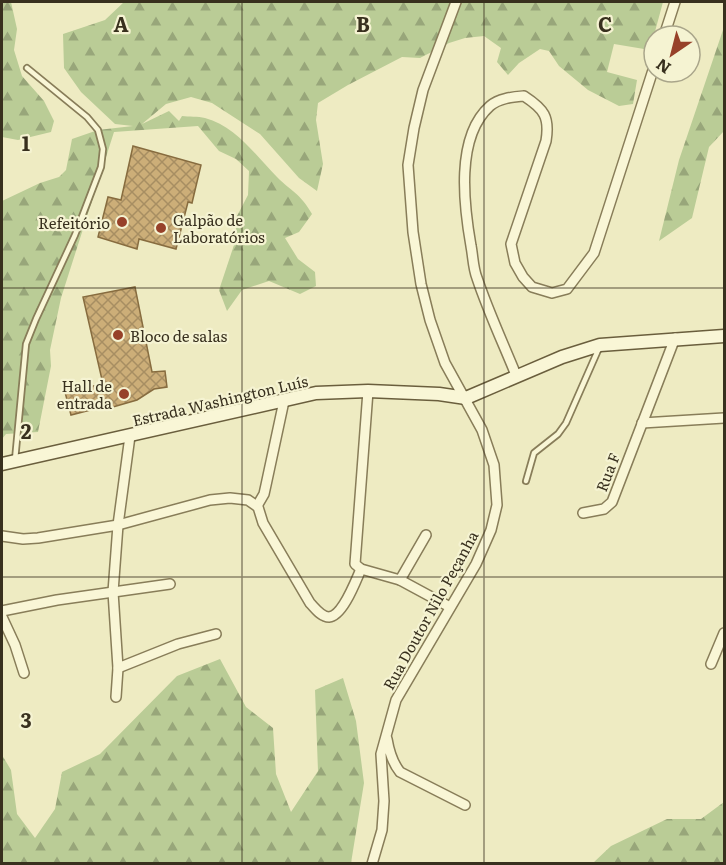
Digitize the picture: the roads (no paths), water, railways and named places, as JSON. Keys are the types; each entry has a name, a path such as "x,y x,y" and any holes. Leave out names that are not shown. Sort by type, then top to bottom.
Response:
{"street":[{"name":"Rua Doutor Nilo Peçanha","path":"372,864 382,830 384,801 381,754 396,700 476,564 491,530 497,505 494,465 482,430 445,363 430,320 421,284 413,232 408,165 414,128 423,90 456,2"},
{"path":"668,24 675,2"},
{"path":"516,375 476,276 465,208 470,140 479,120 491,105 505,98 525,96 541,107 549,125 546,141 511,244 515,263 532,287 552,292 567,289 594,253 649,84"},
{"path":"466,398 516,375 600,345 724,336"},
{"name":"Rua F","path":"583,513 604,509 612,502 675,338"},
{"path":"368,391 355,564 361,569 400,580 450,607"},
{"name":"Estrada Washington Luís","path":"2,464 316,393 368,391 439,394 466,398"},
{"path":"256,506 264,494 284,400"},
{"path":"642,423 724,418"},
{"path":"116,697 118,668 113,592 118,525 130,436"},
{"path":"2,536 23,539 118,525 210,500 230,498 248,500 256,506 263,523 310,603 326,617 332,617 339,612 352,591 361,569"},
{"path":"400,580 426,535"},
{"path":"2,610 170,584"},
{"path":"2,617 15,645 24,673"},
{"path":"711,664 724,633"},
{"path":"118,668 186,641 216,634"},
{"path":"385,734 390,755 400,772 465,806"}],"lane":[{"path":"15,460 26,344 75,235 101,167 103,149 98,129 87,117 74,104 27,68"},
{"path":"526,481 534,453 558,434 566,423 600,345"}],"place":[{"name":"Refeitório","path":"122,222"},
{"name":"Galpão de Laboratórios","path":"161,228"},
{"name":"Bloco de salas","path":"118,335"},
{"name":"Hall de entrada","path":"124,394"}]}
